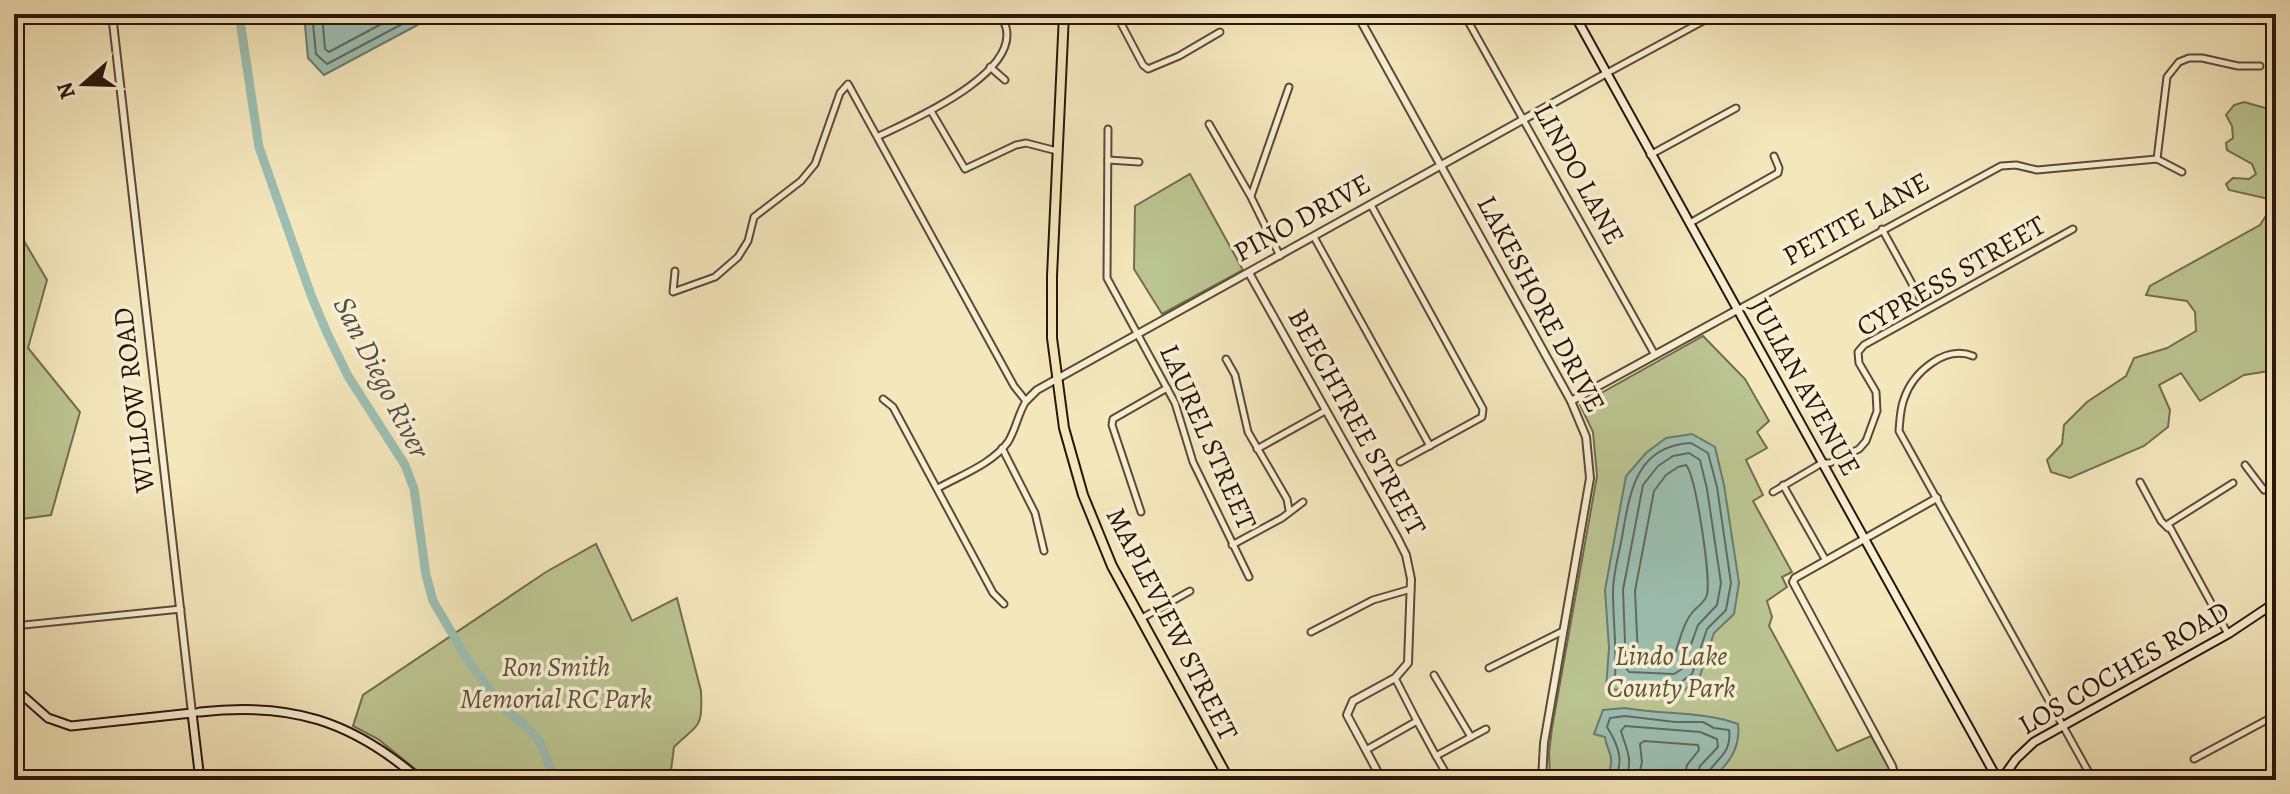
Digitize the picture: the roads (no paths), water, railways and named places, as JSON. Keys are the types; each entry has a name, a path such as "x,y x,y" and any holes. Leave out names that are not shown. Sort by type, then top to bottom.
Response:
{"main road":[{"name":"MAPLEVIEW STREET","path":"1064,14 1052,338 1067,439 1102,545 1229,780"},
{"name":"JULIAN AVENUE","path":"1574,14 1688,224 2000,780"},
{"name":"LOS COCHES ROAD","path":"2000,780 2024,750 2228,634 2276,602"},
{"path":"14,688 48,718 71,726 259,708 314,717 368,740 420,780"},
{"name":"WILLOW ROAD","path":"196,713 200,780"}],"street":[{"name":"WILLOW ROAD","path":"112,14 181,609 196,713"},
{"path":"1116,14 1148,69 1179,56 1220,32"},
{"name":"LAKESHORE DRIVE","path":"1357,14 1571,401 1586,437 1590,478 1544,743 1542,780"},
{"name":"LINDO LANE","path":"1464,14 1655,355"},
{"name":"PINO DRIVE","path":"938,488 994,457 1015,429 1026,401 1037,390 1716,14"},
{"path":"879,136 968,90 990,67 1006,39 1003,20"},
{"path":"2182,172 2157,159 2167,77 2179,62 2189,58 2238,66 2260,66"},
{"path":"990,67 1005,80"},
{"path":"675,271 673,292 715,277 738,257 748,241 754,217 801,181 815,164 840,93 848,84 993,349 1026,401"},
{"path":"1251,197 1289,87"},
{"path":"1650,155 1736,108"},
{"path":"931,111 965,169 1026,143 1058,151"},
{"path":"1209,124 1251,197 1280,256"},
{"name":"LAUREL STREET","path":"1108,129 1105,265 1111,290 1175,403 1193,462 1249,577"},
{"path":"1688,224 1778,173 1774,156"},
{"name":"PETITE LANE","path":"1571,401 2001,166 2016,165 2037,170 2157,159"},
{"path":"1108,160 1139,162"},
{"path":"1371,205 1479,398 1483,413 1482,417 1400,462"},
{"path":"1882,229 1921,300"},
{"name":"CYPRESS STREET","path":"1773,492 1822,463 1830,463 1859,449 1866,441 1877,411 1876,392 1858,357 1864,345 2073,229"},
{"path":"1314,237 1430,446"},
{"name":"BEECHTREE STREET","path":"1249,273 1405,553 1412,589 1408,663 1395,678"},
{"path":"1102,291 1111,290"},
{"path":"1973,356 1956,353 1936,358 1911,386 1900,411 1899,431 2093,780"},
{"path":"1226,359 1235,375 1243,419 1287,499 1289,510"},
{"path":"1141,512 1116,439 1113,419 1167,388"},
{"path":"883,399 893,407 993,593 1004,604"},
{"path":"1257,449 1325,411"},
{"path":"1002,448 1035,513 1044,551"},
{"path":"2245,465 2264,490 2276,483"},
{"path":"2140,482 2228,634"},
{"path":"2169,528 2170,521 2233,483"},
{"path":"1783,485 1825,559"},
{"path":"1896,780 1892,766 1793,582 1825,559 1937,498"},
{"path":"1232,545 1282,518 1303,502"},
{"path":"1311,632 1373,600 1412,589"},
{"path":"1140,619 1190,591"},
{"path":"14,626 181,609"},
{"path":"1489,668 1563,631"},
{"path":"1434,675 1471,737"},
{"path":"1382,780 1349,722 1348,709 1353,701 1395,678 1450,780"},
{"path":"2194,759 2276,715"},
{"path":"1365,751 1417,721"},
{"path":"1436,756 1486,729"},
{"path":"1965,780 1976,774"}],"water":[{"path":"304,14 438,14 324,75 308,58"},
{"path":"1692,434 1715,447 1724,485 1739,583 1734,614 1714,633 1699,679 1680,693 1606,689 1609,648 1605,590 1626,476 1646,453 1666,438"},
{"path":"1625,708 1710,717 1738,724 1735,748 1728,762 1711,780 1584,780 1609,773 1611,757 1605,737 1594,734 1603,710"}],"waterway":[{"name":"San Diego River","path":"239,14 259,147 327,333 348,376 405,465 414,489 426,575 433,601 469,662 502,706 540,742 555,780"},
{"path":"2248,780 2276,764"}],"park label":[{"name":"Lindo Lake County Park","path":"1671,672"},
{"name":"Ron Smith Memorial RC Park","path":"556,683"}]}
